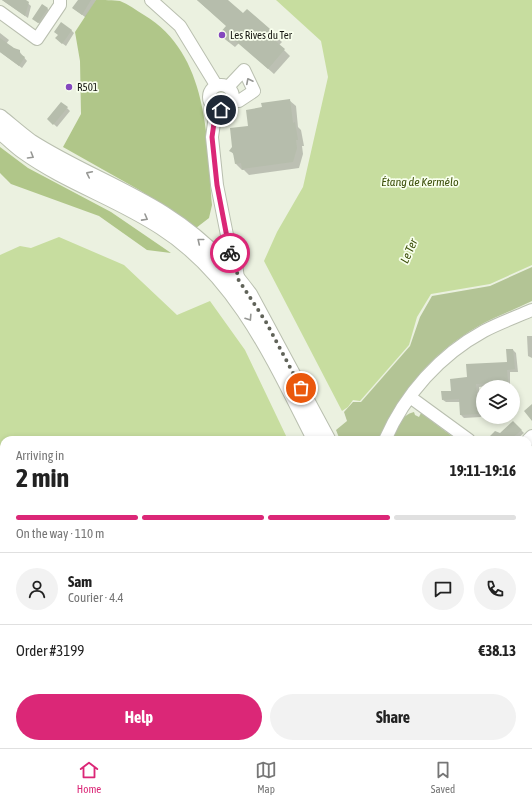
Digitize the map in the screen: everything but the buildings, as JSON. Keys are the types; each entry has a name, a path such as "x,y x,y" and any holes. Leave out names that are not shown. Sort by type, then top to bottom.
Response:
{"main road":[{"path":"0,117 30,141 69,164 166,215 208,248 232,282 256,328 319,436"},
{"path":"0,132 23,151 62,174 162,227 232,282"},
{"path":"137,748 145,748"}],"street":[{"path":"0,12 37,38 60,6 60,0"},
{"path":"151,0 180,26 216,85"},
{"path":"228,87 244,70 254,90 239,101 233,100"},
{"path":"221,110 214,108 208,98 210,90 216,85 228,87 232,93 233,100 228,107 221,110 214,123 212,137 217,185 231,254 236,264 232,282"},
{"path":"387,436 410,397 432,370 467,342 485,330 532,310"},
{"path":"410,397 464,436"}],"shaded area":[{"path":"96,0 120,1 144,15 165,32 181,52 193,75 205,126 212,205 209,218 196,228 141,191 63,147 81,114 80,61 75,32"},
{"path":"0,147 28,168 111,212 171,253 147,250 99,216 11,184 0,173"},
{"path":"532,267 532,301 477,327 445,349 406,390 381,436 338,436 336,430 347,421 344,412 353,402 361,402 410,346 420,317 432,296 490,286"},
{"path":"414,412 415,415 419,417 421,413 452,436 392,436 402,419"}],"water":[{"name":"Étang de Kermélo","path":"276,0 532,0 532,265 490,284 431,294 417,317 409,345 360,401 353,400 348,407 342,411 264,261 277,232 303,187 328,77 321,41"},
{"path":"59,237 124,265 177,315 210,301 245,350 286,436 0,436 0,255 20,246 31,248"}],"way so far":[{"path":"230,253 236,264 238,279 250,295 266,322 301,388"}],"place":[{"name":"Les Rives du Ter","path":"222,35"},
{"name":"R501","path":"69,87"}],"route":[{"path":"221,110 214,123 212,137 217,185 230,253"}],"water label":[{"name":"Le Ter","path":"409,251"}]}
